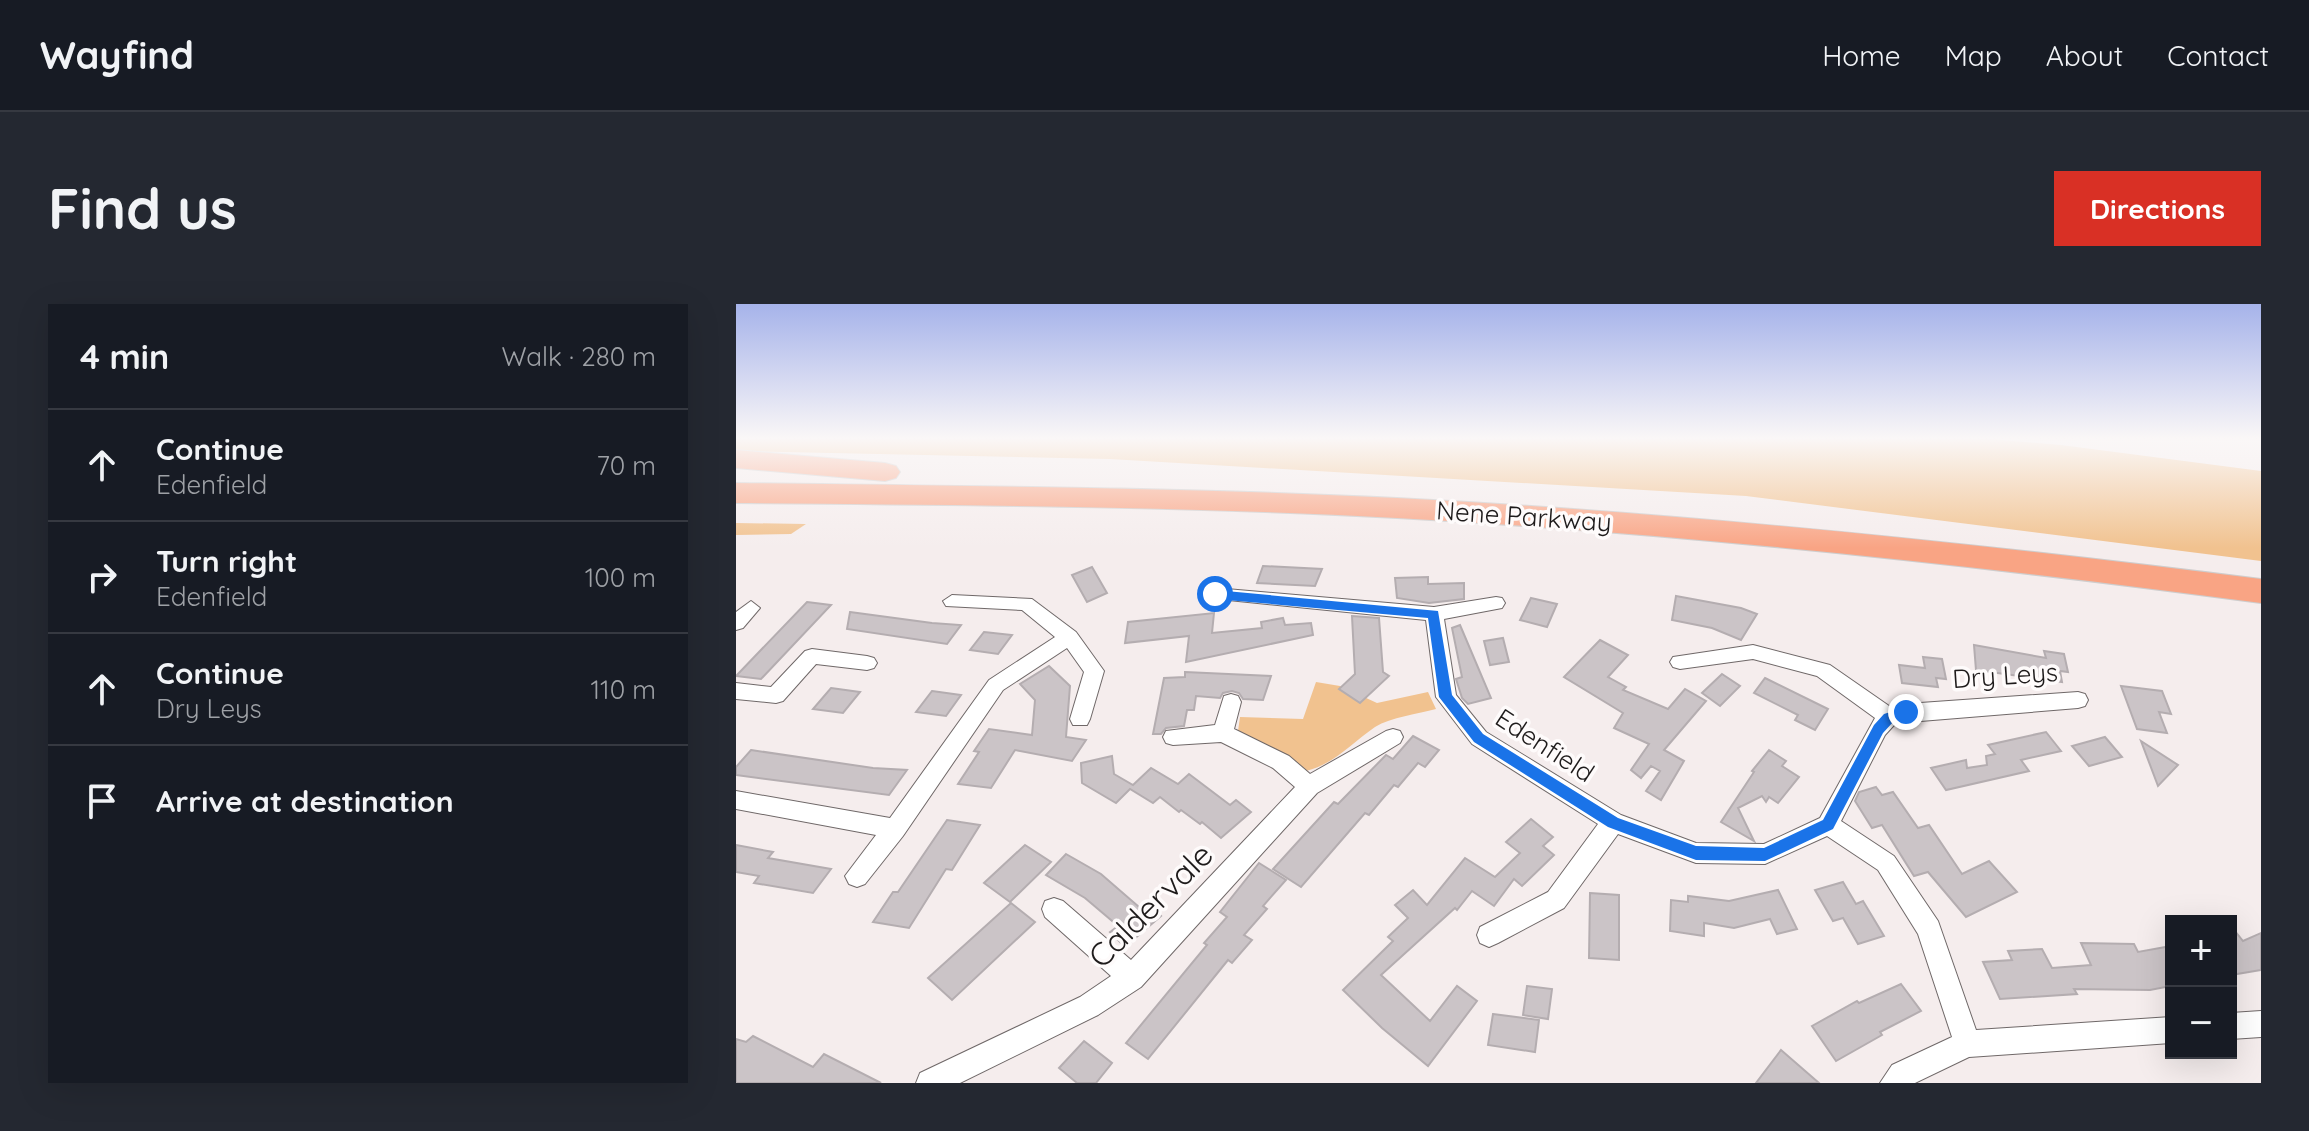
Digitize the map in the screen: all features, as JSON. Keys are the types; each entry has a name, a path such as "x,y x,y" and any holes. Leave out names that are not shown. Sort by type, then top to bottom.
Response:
{"highway":[{"name":"Nene Parkway","path":"939,475 1405,489 1712,510 2063,546 2261,572"},
{"name":"Nene Parkway","path":"736,495 1096,496 1398,508 1729,530 2069,566 2261,591"}],"street":[{"path":"1215,594 1434,614 1496,603"},
{"path":"952,601 1026,604 1069,637 1094,671 1080,719"},
{"path":"736,623 751,608"},
{"name":"Edenfield","path":"1434,614 1446,697 1479,738 1613,822"},
{"path":"857,876 895,829 996,685 1069,637"},
{"path":"1489,935 1556,900 1613,822 1696,853 1765,854 1828,825 1878,729 1889,717 1823,670 1753,652 1680,662"},
{"path":"736,691 776,695 812,656 867,663"},
{"name":"Dry Leys","path":"1889,717 1906,712 2078,700"},
{"path":"1223,733 1231,702"},
{"path":"1173,737 1223,733 1281,762 1309,786"},
{"name":"Caldervale","path":"930,1083 1089,1006 1132,978 1309,786 1393,737"},
{"path":"736,800 895,829"},
{"path":"1828,825 1886,863 1929,929 1967,1044"},
{"path":"1054,909 1132,978"},
{"path":"2237,1026 2261,1024"},
{"path":"1894,1083 1902,1075 1967,1044 2165,1030"}],"shaded area":[{"path":"1391,475 2261,475 2261,561 1746,496"},
{"path":"736,523 806,524 791,534 736,535"},
{"path":"1316,682 1340,686 1377,703 1428,692 1436,709 1381,724 1334,758 1306,771 1238,731 1240,717 1303,719"}],"building":[{"path":"1263,566 1322,569 1315,586 1257,583"},
{"path":"1092,567 1107,593 1087,602 1072,575"},
{"path":"1428,577 1428,584 1464,583 1464,599 1429,603 1397,598 1395,578"},
{"path":"1676,596 1757,614 1741,640 1712,628 1672,620"},
{"path":"1531,598 1557,604 1547,627 1520,620"},
{"path":"807,602 831,605 761,679 736,676"},
{"path":"850,612 961,625 947,644 847,629"},
{"path":"1214,613 1212,633 1262,628 1261,622 1283,618 1285,625 1311,623 1313,635 1186,662 1189,636 1125,643 1128,622"},
{"path":"1352,616 1379,618 1383,672 1389,676 1360,703 1339,689 1355,674"},
{"path":"1460,625 1491,698 1468,704 1462,698 1456,679 1462,677 1452,628"},
{"path":"984,632 1012,635 998,654 970,650"},
{"path":"1503,638 1509,662 1490,665 1484,641"},
{"path":"1600,640 1628,655 1608,677 1626,687 1623,690 1668,709 1685,689 1706,701 1664,750 1684,761 1661,800 1646,791 1660,771 1651,766 1641,778 1631,770 1649,744 1614,728 1623,713 1564,677"},
{"path":"1974,645 2046,658 2044,651 2064,654 2068,672 2060,671 2062,682 1976,670"},
{"path":"1923,657 1942,659 1946,679 1936,678 1938,687 1902,683 1899,665 1925,668"},
{"path":"1049,666 1070,686 1066,737 1086,740 1072,761 1015,750 991,788 958,784 979,752 974,751 989,729 1032,735 1035,700 1020,684"},
{"path":"1185,672 1271,676 1263,700 1243,699 1239,693 1232,691 1223,693 1220,698 1196,696 1194,710 1187,710 1184,726 1166,728 1161,734 1153,734 1164,678 1185,677"},
{"path":"1722,674 1740,686 1720,706 1702,693"},
{"path":"1765,678 1828,709 1815,730 1795,720 1798,715 1754,693"},
{"path":"2121,686 2162,691 2171,714 2159,712 2167,733 2137,729"},
{"path":"831,688 860,692 843,713 813,709"},
{"path":"932,691 961,695 946,716 916,712"},
{"path":"2046,732 2061,751 2021,760 2029,771 1946,790 1931,768 1966,760 1967,768 1987,765 1986,756 1995,754 1988,745"},
{"path":"1413,736 1439,750 1425,767 1418,763 1398,787 1394,785 1369,815 1365,813 1301,887 1273,869 1334,802 1338,804 1386,755 1393,759"},
{"path":"2105,737 2122,757 2089,766 2072,746"},
{"path":"2141,741 2178,765 2158,786"},
{"path":"751,750 907,770 889,795 736,775 736,767"},
{"path":"1769,750 1786,761 1782,766 1799,777 1778,803 1769,797 1766,802 1762,796 1738,808 1754,841 1721,822 1752,771"},
{"path":"1112,756 1114,774 1133,785 1151,768 1178,784 1189,774 1230,805 1236,800 1251,812 1221,838 1202,822 1200,824 1181,810 1179,812 1160,797 1153,803 1130,789 1116,803 1082,783 1081,763"},
{"path":"1876,787 1882,795 1893,792 1918,828 1929,825 1962,874 1989,861 2017,892 1966,917 1928,872 1914,876 1882,825 1872,828 1855,801 1859,792"},
{"path":"1531,819 1553,837 1543,846 1554,855 1522,886 1514,879 1494,906 1472,891 1457,910 1455,908 1381,975 1430,1021 1457,986 1477,1001 1428,1066 1343,990 1393,941 1388,937 1408,918 1395,905 1413,890 1427,905 1465,858 1495,877 1520,853 1506,842"},
{"path":"947,820 980,825 952,870 946,869 909,928 873,922 893,892 898,892"},
{"path":"736,845 773,852 768,858 831,869 813,893 754,883 759,876 736,872"},
{"path":"1025,845 1051,862 1010,902 984,883"},
{"path":"1066,854 1101,874 1139,907 1146,901 1161,916 1125,947 1110,932 1118,926 1085,898 1046,875"},
{"path":"1259,863 1286,880 1263,906 1267,909 1244,935 1252,940 1232,963 1228,960 1148,1059 1126,1043 1207,945 1204,943 1227,917 1220,912"},
{"path":"1843,882 1856,904 1863,901 1884,936 1858,944 1843,918 1833,921 1815,890"},
{"path":"1778,890 1797,929 1777,934 1770,919 1734,928 1704,923 1704,936 1670,931 1671,900 1688,902 1688,896 1729,901"},
{"path":"1590,893 1619,895 1619,960 1589,958"},
{"path":"1011,903 1035,922 952,1000 928,978"},
{"path":"2261,933 2261,970 2237,974 2237,934 2243,941"},
{"path":"2081,943 2134,944 2138,952 2165,947 2165,987 2150,990 2074,989 2077,994 2000,999 1983,962 2012,960 2008,951 2042,949 2052,968 2091,965"},
{"path":"1901,984 1921,1011 1880,1032 1882,1035 1836,1061 1812,1026 1857,1001 1859,1003"},
{"path":"1527,986 1552,989 1548,1019 1523,1015"},
{"path":"1493,1014 1539,1020 1535,1052 1488,1045"},
{"path":"753,1036 813,1067 824,1054 881,1083 736,1083 736,1039 746,1042"},
{"path":"1084,1041 1112,1063 1096,1083 1077,1083 1059,1068"},
{"path":"1781,1050 1819,1083 1756,1083"}],"route":[{"path":"1215,594 1434,614 1446,697 1479,738 1613,822 1696,853 1765,854 1828,825 1878,729 1889,717 1906,712"}]}
